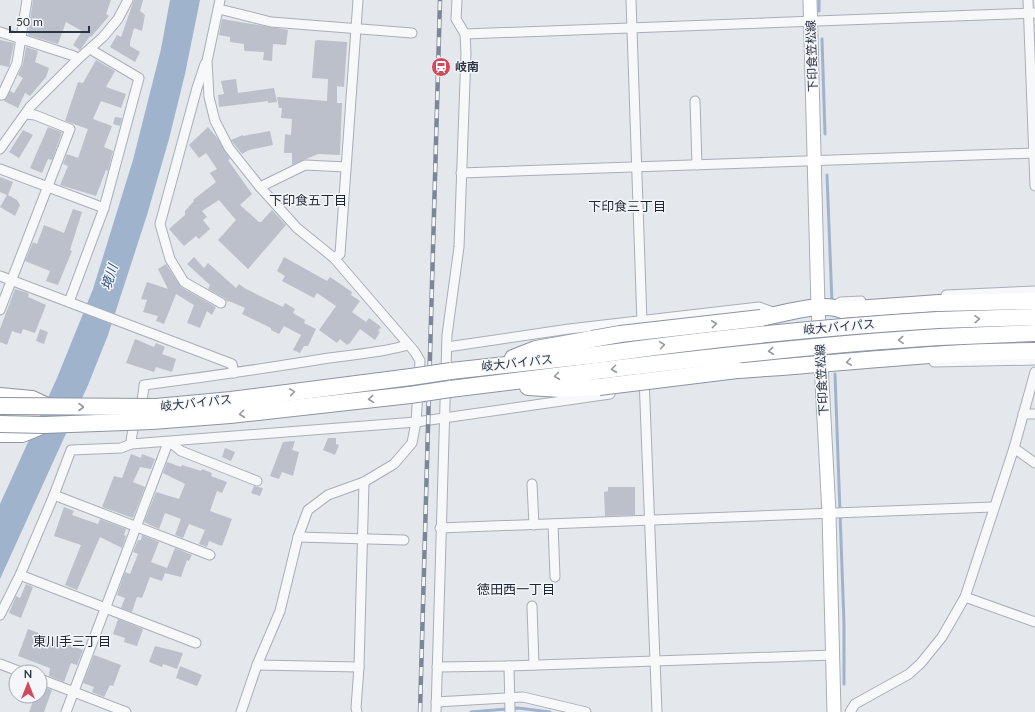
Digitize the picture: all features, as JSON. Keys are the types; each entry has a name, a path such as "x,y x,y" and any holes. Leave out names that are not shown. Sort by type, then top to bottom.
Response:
{"highway":[{"path":"491,366 536,349 620,334 761,318 826,306 842,310 939,303 1035,301"},
{"name":"岐大バイパス","path":"0,424 44,425 154,414 231,400 411,376 595,355 694,341 838,326 938,320 1035,317"},
{"name":"岐大バイパス","path":"0,406 49,407 154,414 230,415 495,384 597,379 696,358 840,344 940,337 1035,333"},
{"path":"597,379 822,365 876,358 1035,351"},
{"path":"0,396 32,399 49,407"},
{"path":"0,434 22,434 44,425"}],"main road":[{"name":"下印食笠松線","path":"810,0 816,160 826,306 822,365 836,513 833,655 834,712"}],"street":[{"path":"0,95 2,95 17,63 27,0"},
{"path":"0,148 30,107 77,60 103,37 118,19 128,0"},
{"path":"334,258 340,254 358,0"},
{"path":"457,0 456,19 465,34 466,53 459,247 447,347 440,528 436,707 523,697 586,712"},
{"path":"631,0 644,389 657,712"},
{"path":"1028,0 1032,13 1035,186"},
{"path":"221,303 184,282 170,259 160,224 197,88 207,61 220,5 271,22 412,33"},
{"path":"465,34 1032,13"},
{"path":"0,32 74,56 77,60"},
{"path":"73,303 104,208 139,78 95,52 92,48"},
{"path":"207,61 209,96 215,121 229,148 260,188 297,228 334,258 407,345 415,352 420,361 416,422 412,443 394,464 364,482 328,496 308,510 298,537 280,611 257,665 241,712"},
{"path":"695,100 697,164"},
{"path":"0,310 70,128 35,115 26,114"},
{"path":"461,174 697,164 1034,153"},
{"path":"260,188 305,165 346,167"},
{"path":"0,169 47,188 104,208"},
{"path":"0,276 232,364 234,373"},
{"path":"826,306 841,302 1035,291"},
{"path":"447,347 642,320 759,307 780,314"},
{"path":"131,444 131,432 144,396 144,385 394,349 407,345"},
{"path":"876,358 890,363 1035,360"},
{"path":"0,615 20,575 54,495 71,450 121,448 131,444 416,422 765,372 769,368"},
{"path":"850,712 855,704 909,674 921,663 942,638 965,597 993,507 1014,448 1035,372"},
{"path":"1023,414 1035,414"},
{"path":"170,442 181,451 257,481"},
{"path":"66,712 166,448 170,442"},
{"path":"1014,448 1035,463"},
{"path":"357,712 364,482"},
{"path":"532,484 534,525"},
{"path":"54,495 210,555"},
{"path":"440,528 993,507"},
{"path":"553,524 555,577"},
{"path":"298,537 404,540"},
{"path":"20,575 196,643"},
{"path":"965,597 1035,622"},
{"path":"532,606 534,666"},
{"path":"437,667 534,666 833,655"},
{"path":"257,665 359,667"},
{"path":"509,666 510,712"},
{"path":"48,682 126,712"}],"water":[{"name":"境川","path":"170,0 200,0 185,74 169,139 147,215 108,335 88,385 0,579 0,504 57,378 93,289 133,160 161,49"}],"building":[{"path":"33,0 111,0 106,14 109,16 91,37 90,36 80,50 73,45 82,31 66,22 58,44 28,35"},
{"path":"134,0 143,0 140,11 145,15 142,31 134,28 130,42 130,46 140,52 135,62 110,47 117,35 121,37"},
{"path":"222,19 288,30 286,45 273,44 272,61 263,60 264,52 245,51 244,44 230,42 230,37 219,35"},
{"path":"0,40 14,43 9,67 0,65"},
{"path":"315,41 347,42 344,87 337,86 337,103 342,103 340,155 318,154 292,165 292,153 284,153 285,134 291,135 292,119 281,118 282,108 279,108 277,97 327,101 328,79 312,78"},
{"path":"26,47 38,51 35,62 49,68 46,77 30,96 25,93 18,108 4,101 10,91 14,93 23,78 18,75 23,64"},
{"path":"96,60 115,71 106,87 126,94 121,108 101,101 93,119 112,126 104,147 113,151 108,171 106,170 96,196 60,185 68,166 63,164 67,154 78,158 88,129 65,121 78,82 83,83"},
{"path":"236,79 238,93 274,88 277,102 268,103 268,101 219,107 218,95 224,94 221,81"},
{"path":"115,117 122,118 120,126 113,124"},
{"path":"48,127 62,132 52,160 48,159 42,173 30,168"},
{"path":"208,127 218,139 230,159 228,160 252,194 240,205 259,222 261,222 272,210 286,225 248,269 218,240 236,220 219,200 202,211 207,217 203,220 210,229 199,239 196,236 184,246 169,229 185,215 185,211 194,201 193,200 216,182 210,173 217,169 206,153 199,158 189,145"},
{"path":"23,130 33,135 19,158 9,152"},
{"path":"270,131 273,145 249,150 242,154 231,140 243,135"},
{"path":"0,177 13,182 8,195 17,200 20,205 15,216 0,207 7,195 0,192"},
{"path":"73,209 82,212 70,250 72,251 58,285 46,281 50,271 25,261 33,242 37,244 44,225 64,233"},
{"path":"194,257 204,268 208,263 236,288 239,284 283,307 285,303 295,309 293,313 305,320 304,323 316,329 308,346 304,346 300,353 293,350 301,335 284,326 279,334 271,330 271,328 242,314 245,308 229,301 228,302 208,289 210,285 187,264"},
{"path":"284,257 327,281 330,277 352,292 351,295 360,301 352,312 366,322 369,318 381,327 375,340 360,329 347,345 340,339 337,343 319,330 336,306 317,293 314,298 282,281 285,276 277,271"},
{"path":"166,264 181,287 216,307 212,315 207,311 200,328 187,323 194,305 176,294 164,324 156,321 158,316 143,312 147,300 141,299 147,282 168,289 158,269"},
{"path":"15,289 29,294 28,297 46,305 35,333 23,329 21,334 12,331 7,345 0,342 0,329"},
{"path":"40,329 48,332 44,344 36,341"},
{"path":"135,339 154,347 156,343 165,347 162,354 176,359 172,372 156,367 154,372 126,363"},
{"path":"328,438 336,438 336,444 339,445 335,455 323,450"},
{"path":"295,441 292,450 299,452 293,476 282,472 279,479 270,476 283,442"},
{"path":"225,448 235,452 231,461 222,457"},
{"path":"131,454 141,458 142,454 155,459 151,469 140,467 133,482 145,487 133,518 102,507 114,476 122,478"},
{"path":"167,462 181,467 182,465 201,471 202,469 212,473 211,476 227,482 222,493 217,491 210,511 232,519 222,546 209,541 207,547 199,544 205,530 189,524 183,538 175,535 181,519 165,513 159,529 144,522 156,492 179,499 185,484 163,473"},
{"path":"254,486 263,488 260,496 251,493"},
{"path":"608,487 635,487 635,515 605,516 604,492 608,491"},
{"path":"64,507 74,511 72,515 98,524 100,519 126,529 124,535 126,536 122,548 100,537 77,590 65,585 81,545 54,536"},
{"path":"142,535 159,542 151,562 167,568 162,581 150,577 142,598 137,597 132,612 121,608 125,598 117,595 125,572 130,574 138,554 133,552 138,540 141,540"},
{"path":"175,548 192,555 189,561 187,560 181,577 165,573"},
{"path":"26,584 33,587 21,618 9,613 16,596 20,598"},
{"path":"118,619 143,629 137,646 124,642 125,638 113,634"},
{"path":"28,629 83,650 77,665 71,663 64,682 49,676 50,668 48,667 48,664 39,664 18,656"},
{"path":"155,646 183,653 177,669 163,664 162,667 149,662"},
{"path":"94,655 121,665 113,686 110,685 104,697 92,692 94,687 83,683"},
{"path":"180,666 202,675 197,686 176,678"},
{"path":"48,688 52,690 48,701"},
{"path":"32,704 47,704 44,712 29,712"}],"waterway":[{"path":"819,0 819,11"},
{"path":"822,39 825,134"},
{"path":"827,175 832,303"},
{"path":"835,374 844,623 844,684"},
{"path":"471,712 518,708 550,712"}],"railway":[{"path":"420,712 440,0"}],"place":[{"name":"岐南","path":"441,67"}],"district":[{"name":"下印食五丁目","path":"308,200"},
{"name":"下印食三丁目","path":"627,206"},
{"name":"徳田西一丁目","path":"516,589"},
{"name":"東川手三丁目","path":"72,641"}]}
